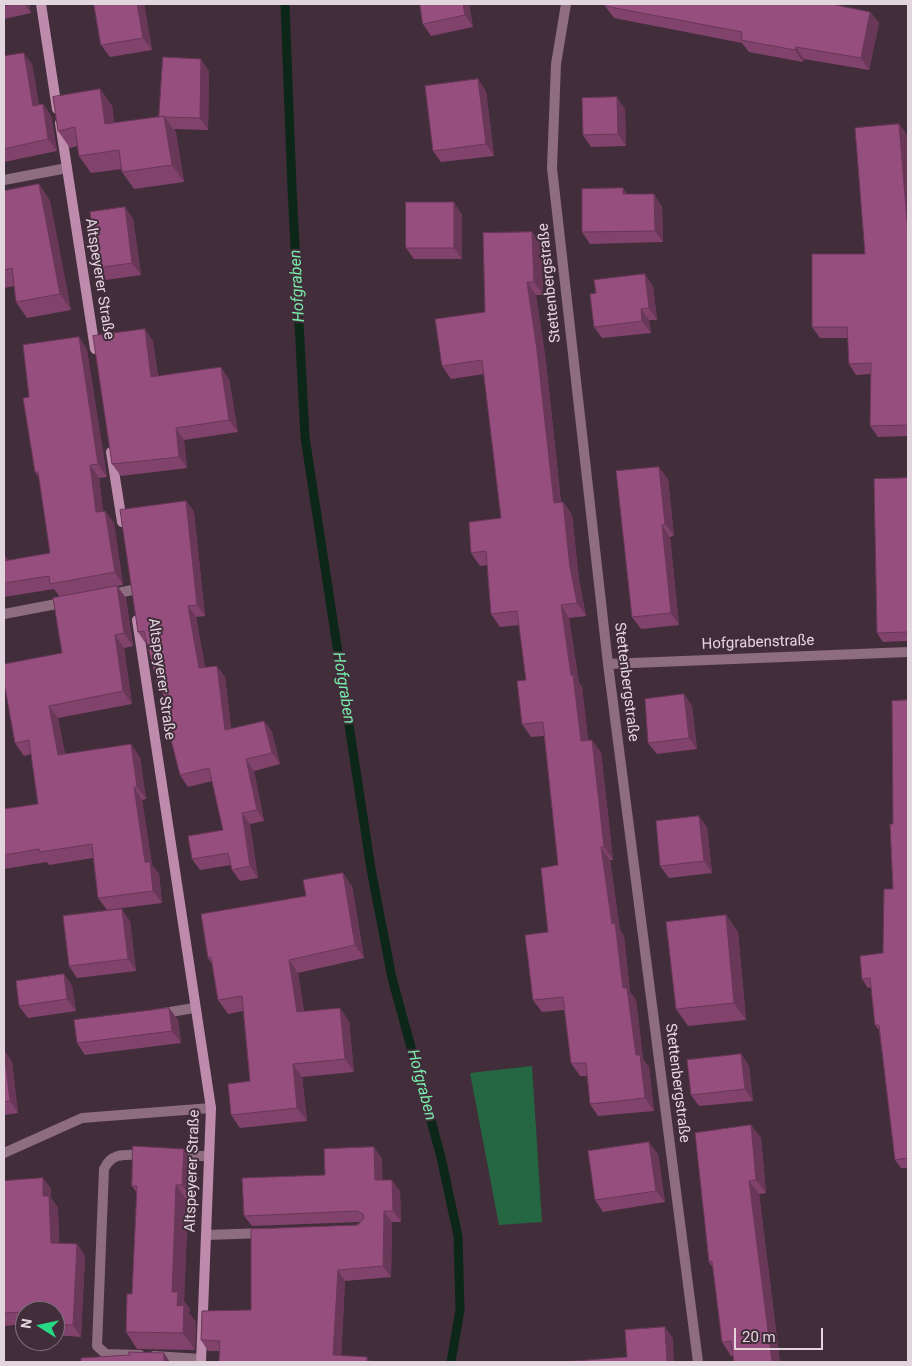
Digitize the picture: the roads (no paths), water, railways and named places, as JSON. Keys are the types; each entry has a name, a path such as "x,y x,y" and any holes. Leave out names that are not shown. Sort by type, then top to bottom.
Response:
{"main road":[{"name":"Altspeyerer Straße","path":"41,4 97,364"},
{"path":"109,443 123,531"},
{"name":"Altspeyerer Straße","path":"133,595 194,1008 211,1108 201,1360"}],"street":[{"name":"Stettenbergstraße","path":"566,4 556,64 552,168 608,664 698,1362"},
{"path":"4,180 67,168"},
{"path":"96,597 133,595"},
{"path":"4,614 77,600"},
{"name":"Hofgrabenstraße","path":"608,664 908,652"},
{"path":"147,1015 194,1008"},
{"path":"4,1153 82,1118 211,1108"},
{"path":"201,1360 106,1354 98,1346 104,1169 112,1158 119,1155 209,1156"},
{"path":"206,1235 276,1232"}],"waterway":[{"name":"Hofgraben","path":"285,4 305,437 371,869 392,978 441,1157 458,1236 460,1310 451,1362"}]}
